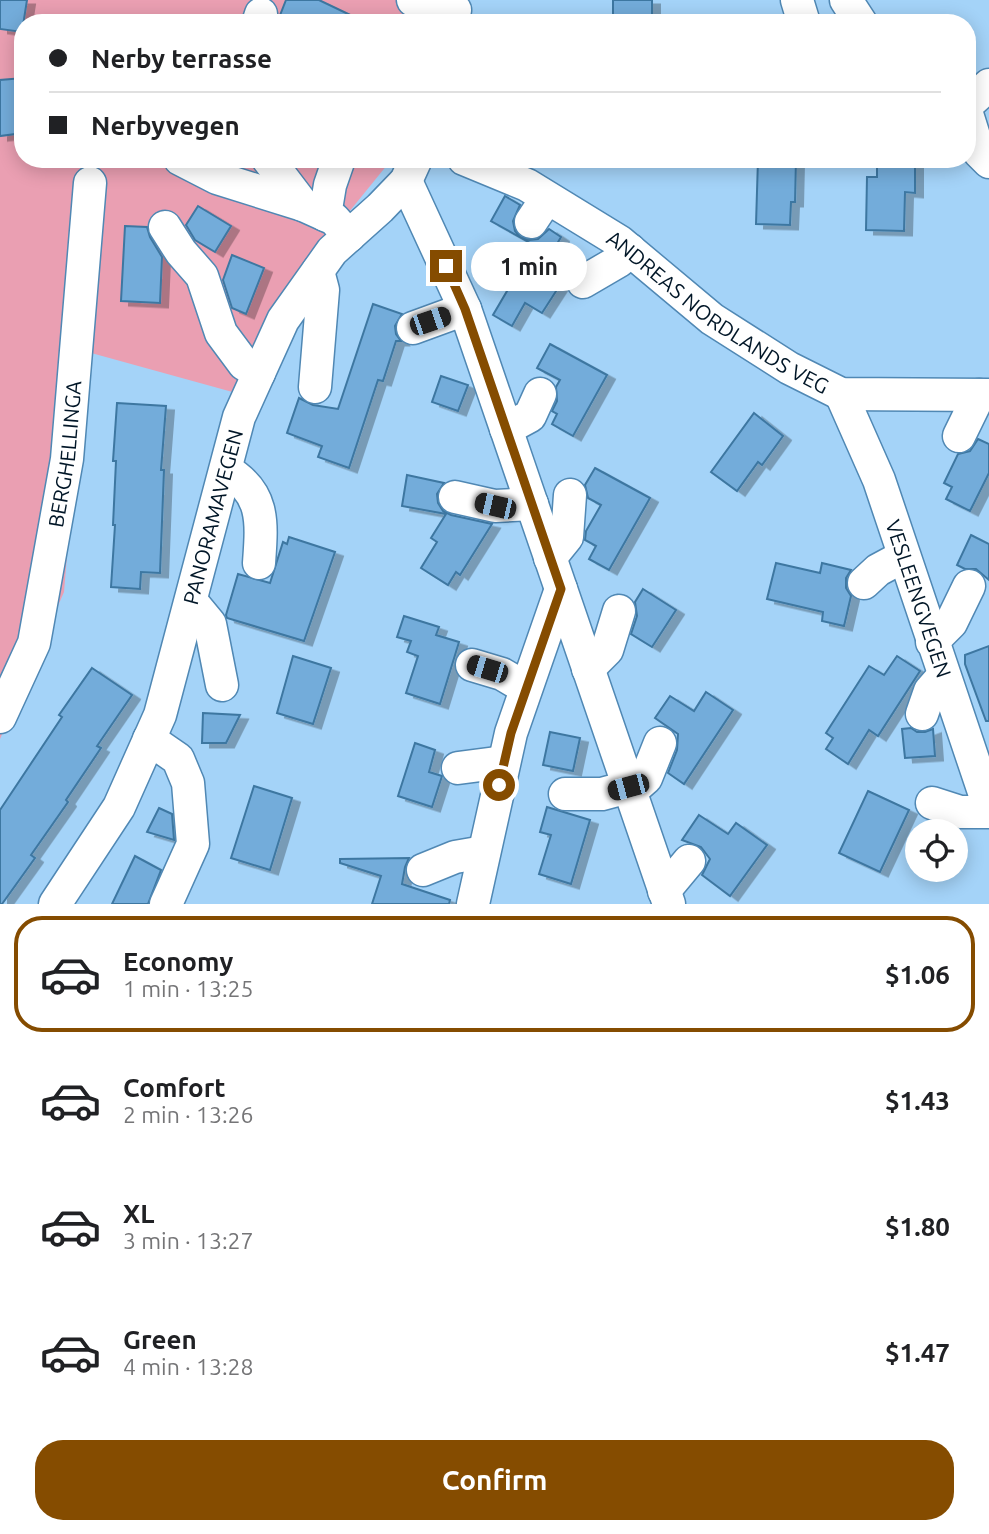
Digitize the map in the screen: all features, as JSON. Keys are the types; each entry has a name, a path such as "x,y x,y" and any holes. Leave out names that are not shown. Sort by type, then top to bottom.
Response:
{"street":[{"path":"413,0 454,11"},
{"path":"976,97 989,85"},
{"path":"976,142 979,152 989,162"},
{"path":"197,168 216,178 314,210 334,219 349,236"},
{"path":"276,168 314,210"},
{"path":"314,210 330,185 336,168"},
{"name":"ANDREAS NORDLANDS VEG","path":"486,168 527,185 539,210 630,250 774,371 841,394 984,395"},
{"path":"411,170 465,309 667,898"},
{"name":"PANORAMAVEGEN","path":"55,904 119,807 160,715 240,418 284,320 332,251 411,170"},
{"name":"BERGHELLINGA","path":"0,717 34,643 67,459 90,183"},
{"path":"165,227 181,252 202,276 221,333 244,364 259,373"},
{"path":"583,282 619,261 630,250"},
{"path":"315,387 323,290 318,271"},
{"path":"413,328 465,309"},
{"path":"506,429 530,416 540,394"},
{"name":"VESLEENGVEGEN","path":"841,394 879,480 944,676 981,755 989,807"},
{"path":"959,436 984,395"},
{"path":"226,470 243,480 254,497 260,518 259,564"},
{"path":"550,558 567,537 570,495"},
{"path":"455,497 495,506 532,504"},
{"path":"864,583 878,570 904,556"},
{"path":"932,642 951,623 969,586"},
{"path":"473,904 511,733 561,589"},
{"path":"191,601 210,624 222,685"},
{"path":"588,669 607,650 619,611"},
{"path":"472,665 502,674 526,688"},
{"path":"922,714 930,691 944,676"},
{"path":"149,738 178,759 188,783 193,845 166,904"},
{"path":"565,794 602,794 629,789 646,778 660,743"},
{"path":"458,768 505,762"},
{"path":"932,803 960,811 989,812"},
{"path":"423,870 455,857 484,852"},
{"path":"667,898 689,861"}],"shaded area":[{"path":"0,0 444,0 440,14 14,14 14,168 385,168 301,271 265,401 84,351 64,592 0,739"}],"building":[{"path":"0,0 27,0 25,14 14,14 14,31 0,29"},
{"path":"286,0 319,0 348,14 281,14"},
{"path":"613,0 652,0 652,14 613,14"},
{"path":"14,79 14,134 0,136 0,80"},
{"path":"758,168 796,168 795,202 791,202 790,225 756,224"},
{"path":"877,168 915,168 915,193 905,192 904,231 866,230 867,177 877,177"},
{"path":"505,196 520,205 513,221 515,231 520,237 538,239 549,229 561,237 553,251 567,260 563,267 569,271 542,313 525,303 512,326 493,315 507,291 502,288 530,243 491,221"},
{"path":"198,206 231,226 215,252 195,240 186,225"},
{"path":"125,226 147,227 162,257 160,303 121,301"},
{"path":"232,255 264,268 246,314 232,308 223,280"},
{"path":"373,304 402,314 395,326 401,341 396,341 383,381 378,380 349,468 318,457 322,446 287,433 299,398 313,405 338,409"},
{"path":"550,344 607,375 573,436 552,424 557,414 552,411 557,401 556,387 560,380 537,368"},
{"path":"441,376 468,385 458,411 432,402"},
{"path":"117,403 166,406 161,470 164,470 160,573 141,572 140,589 111,587 115,525 116,461 113,461"},
{"path":"754,413 783,436 762,465 758,462 737,491 711,472"},
{"path":"978,439 989,444 989,473 970,511 946,499 952,487 944,483 958,454 970,451"},
{"path":"595,468 650,498 609,570 589,559 596,546 585,540 586,531 601,505 588,498 585,485"},
{"path":"407,475 444,483 437,494 443,511 492,524 460,575 456,572 448,585 421,568 437,542 431,538 446,514 402,506"},
{"path":"971,535 989,544 989,580 976,569 965,569 957,565"},
{"path":"289,537 335,552 304,641 227,618 226,615 238,574 270,583 283,542 287,544"},
{"path":"776,563 820,573 822,563 851,570 846,578 846,588 851,596 844,626 822,621 823,612 767,599"},
{"path":"643,589 676,610 652,647 631,634 637,616 635,602"},
{"path":"404,616 439,627 436,635 459,642 440,704 406,693 418,656 407,652 411,641 397,637"},
{"path":"989,646 989,721 986,721 965,664 965,655"},
{"path":"293,656 331,668 313,724 277,713"},
{"path":"897,656 920,671 878,736 869,730 848,764 826,749 833,738 826,733 869,666 884,675"},
{"path":"92,668 132,695 97,746 101,748 66,800 68,802 31,855 35,858 0,904 0,810 62,717 59,715"},
{"path":"706,692 733,710 684,784 668,773 677,750 678,734 655,718 670,696 694,711"},
{"path":"203,713 240,715 226,743 202,743"},
{"path":"911,728 917,732 933,729 935,756 905,758 902,729"},
{"path":"550,732 580,738 573,771 543,765"},
{"path":"415,743 435,750 429,772 442,776 432,807 398,796"},
{"path":"254,786 292,798 270,870 231,858"},
{"path":"868,791 909,810 880,872 839,853"},
{"path":"547,807 590,820 571,884 539,874 551,835 540,832"},
{"path":"159,808 172,814 174,840 147,832"},
{"path":"699,815 728,834 736,823 767,845 730,896 702,875 710,859 701,847 682,840"},
{"path":"135,856 161,870 148,904 112,904"},
{"path":"409,858 402,884 450,900 449,904 372,904 381,876 340,863 340,859"}],"route":[{"path":"446,266 465,309 561,589 511,733 499,785"}]}
